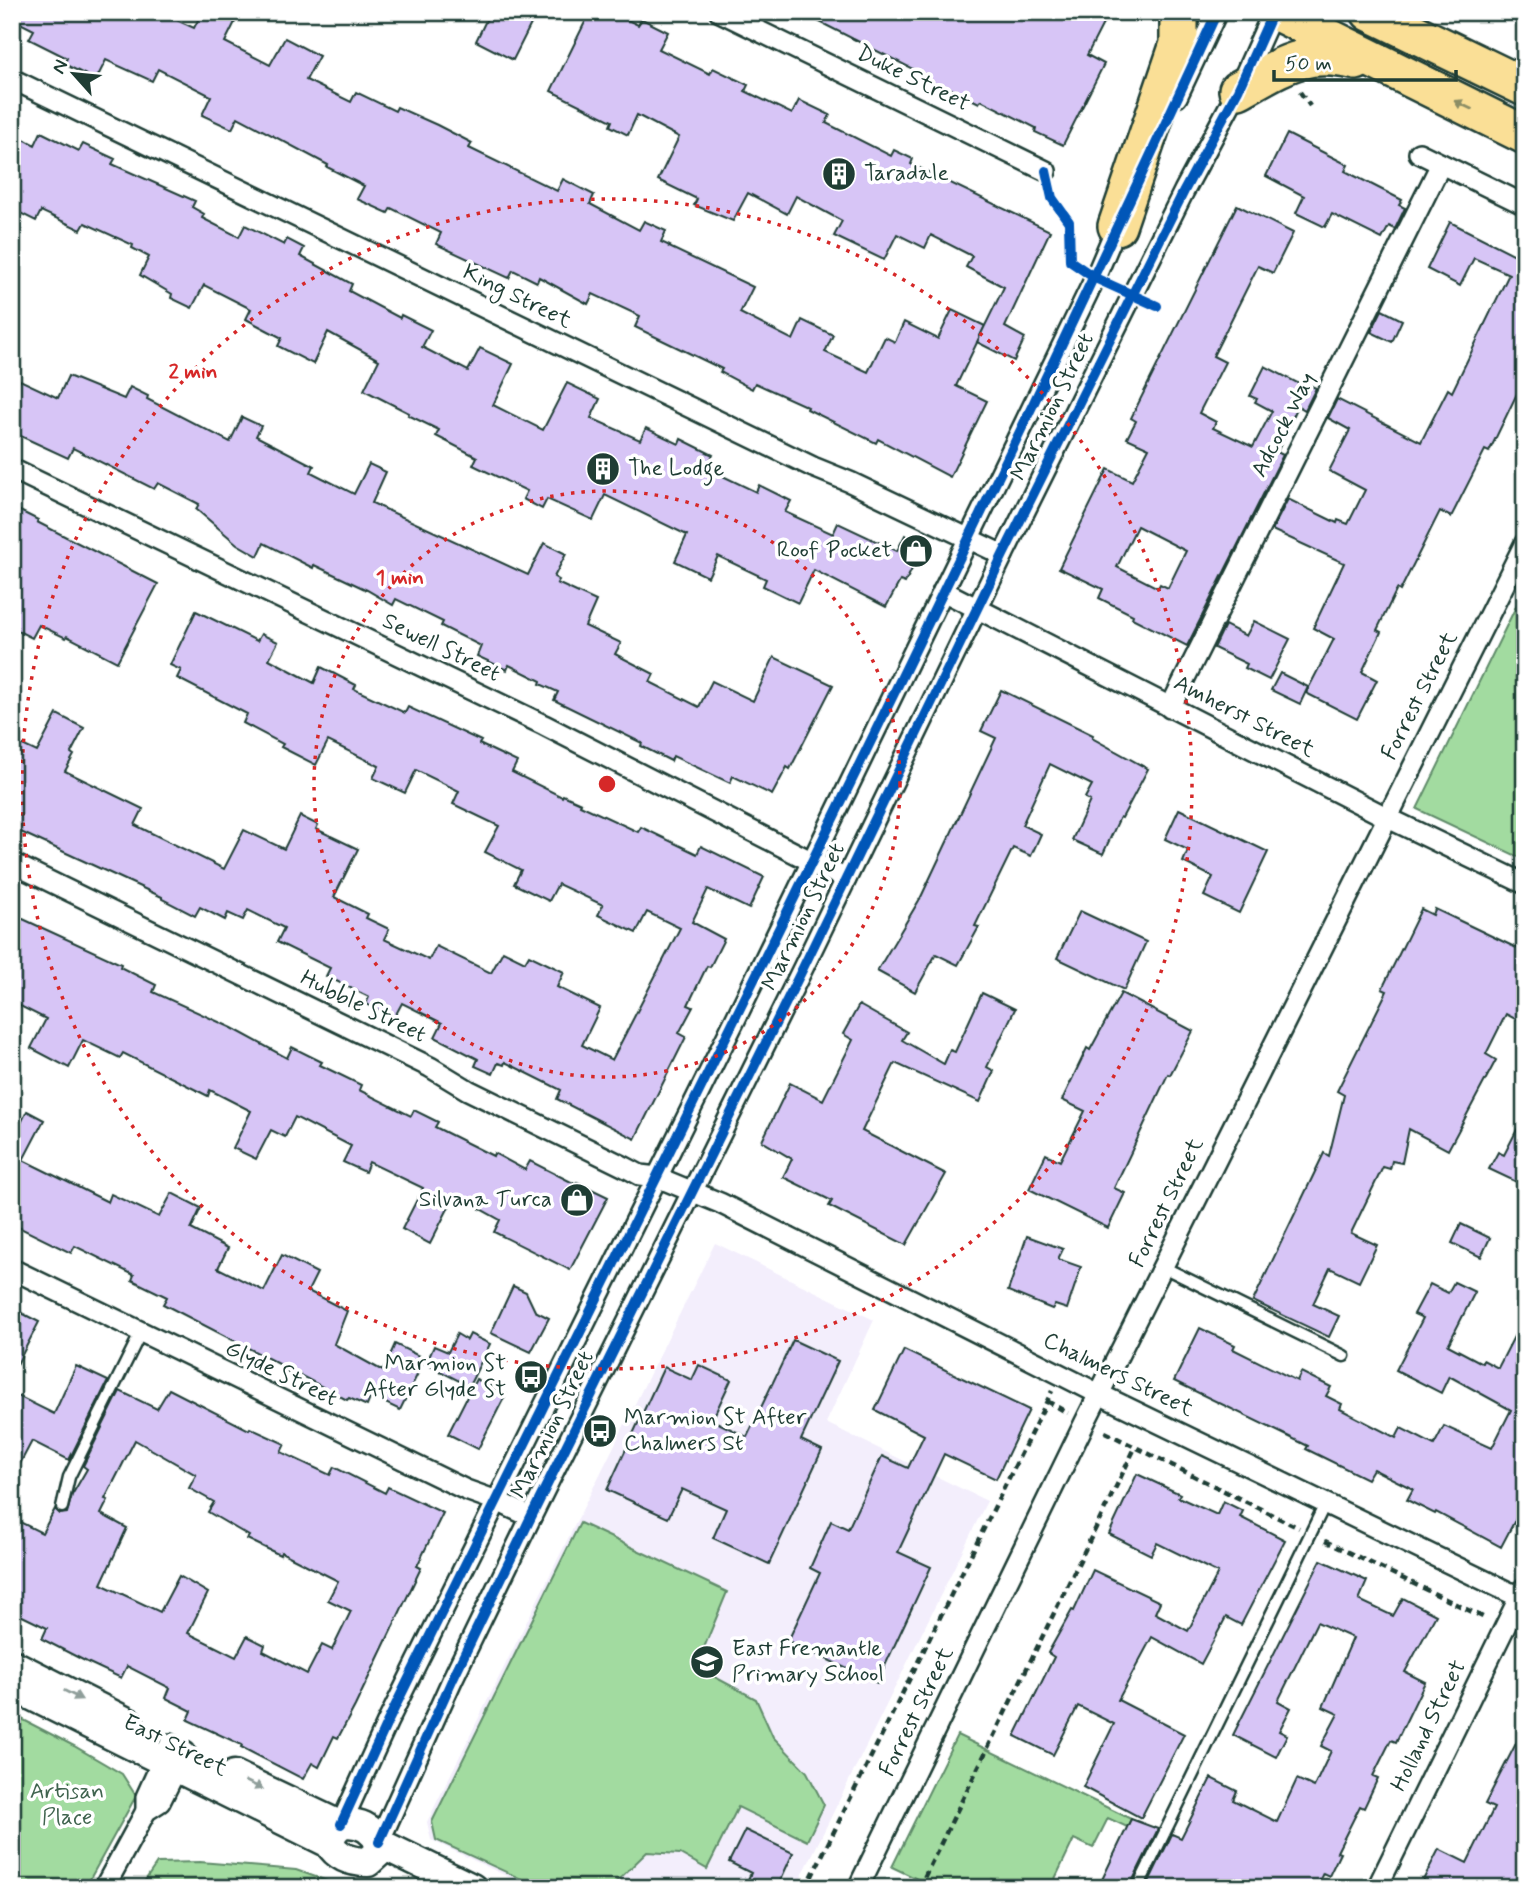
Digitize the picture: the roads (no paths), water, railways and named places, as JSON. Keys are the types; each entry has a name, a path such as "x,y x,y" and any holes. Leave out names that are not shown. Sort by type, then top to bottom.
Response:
{"highway":[{"path":"1117,226 1179,44 1179,12"},
{"path":"1275,12 1525,135"},
{"path":"1372,13 1525,87"},
{"path":"1238,90 1289,62 1312,55 1338,56 1391,69"}],"street":[{"name":"Duke Street","path":"720,12 1046,171"},
{"name":"Marmion Street","path":"336,1830 1095,278 1217,12"},
{"name":"Marmion Street","path":"376,1849 453,1678 531,1517 1003,555 1275,12"},
{"name":"King Street","path":"12,79 813,467 1003,555"},
{"path":"1419,153 1525,205"},
{"name":"Adcock Way","path":"1170,708 1441,164"},
{"name":"Sewell Street","path":"12,469 544,725 846,878"},
{"name":"Forrest Street","path":"858,1888 1099,1394 1525,543"},
{"name":"Amherst Street","path":"943,591 1386,817 1525,884"},
{"name":"Hubble Street","path":"12,863 430,1067 468,1090 640,1175 657,1177 691,1192"},
{"name":"Chalmers Street","path":"691,1192 720,1203 1060,1375 1325,1504 1523,1595"},
{"name":"Glyde Street","path":"12,1269 466,1490 531,1517"},
{"name":"Holland Street","path":"1377,1888 1523,1595"},
{"name":"East Street","path":"12,1664 174,1757"},
{"name":"East Street","path":"12,1686 336,1830 338,1854 346,1859 364,1863 376,1849"},
{"path":"104,1888 146,1811 146,1797 174,1757"},
{"path":"376,1849 432,1888"},
{"path":"376,1849 472,1888"}],"lane":[{"path":"1163,1267 1344,1356"},
{"path":"62,1507 69,1478 141,1332"},
{"path":"1139,1885 1325,1504"}],"place":[{"name":"Taradale","path":"839,174"},
{"name":"The Lodge","path":"603,469"},
{"name":"Roof Pocket","path":"916,551"},
{"name":"Silvana Turca","path":"577,1200"},
{"name":"Marmion St After Glyde St","path":"531,1377"},
{"name":"Marmion St After Chalmers St","path":"600,1431"},
{"name":"East Fremantle Primary School","path":"707,1662"}],"park label":[{"name":"Artisan Place","path":"67,1805"}]}
